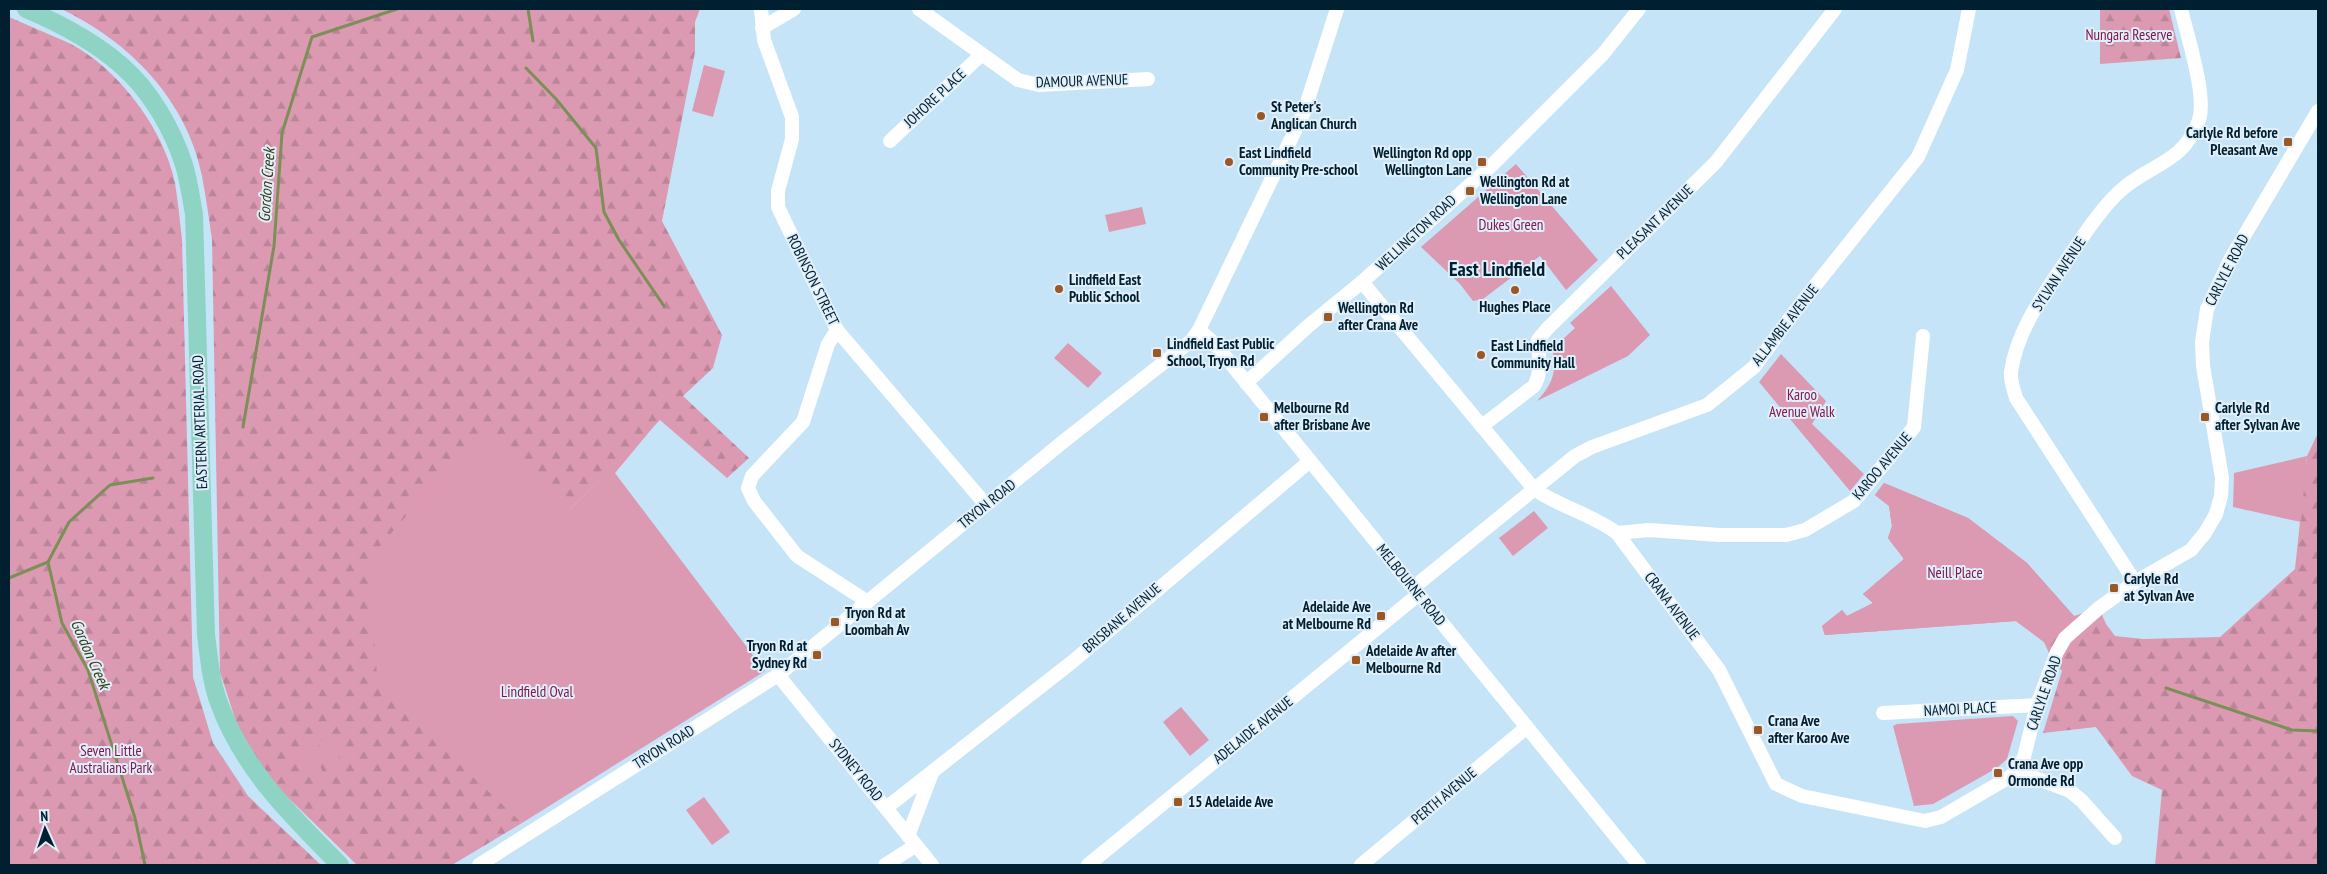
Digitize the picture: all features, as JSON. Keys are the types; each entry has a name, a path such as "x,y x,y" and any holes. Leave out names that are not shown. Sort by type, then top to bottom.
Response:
{"main road":[{"name":"EASTERN ARTERIAL ROAD","path":"26,9 78,36 122,66 152,100 170,131 184,165 194,214 206,635 213,682 226,720 252,768 270,793 340,865"}],"street":[{"name":"ROBINSON STREET","path":"761,9 764,40 792,118 792,139 778,191 778,208 837,330 986,505"},
{"path":"762,28 794,9"},
{"name":"DAMOUR AVENUE","path":"919,9 981,56 1018,80 1039,85 1148,79"},
{"name":"TRYON ROAD","path":"479,865 778,675 1191,341 1199,330 1304,112 1337,9"},
{"name":"WELLINGTON ROAD","path":"1246,383 1492,165 1603,54 1639,9"},
{"name":"PLEASANT AVENUE","path":"1482,426 1534,386 1540,372 1538,340 1716,162 1835,9"},
{"name":"ALLAMBIE AVENUE","path":"1416,591 1575,456 1592,447 1708,405 1754,367 1798,307 1918,157 1957,70 1969,9"},
{"name":"SYLVAN AVENUE","path":"2135,582 2016,398 2011,374 2015,354 2034,309 2095,219 2120,190 2175,155 2191,138 2200,118 2202,98 2181,9"},
{"name":"JOHORE PLACE","path":"890,141 981,56"},
{"name":"CARLYLE ROAD","path":"2013,774 2024,758 2037,705 2054,659 2065,638 2099,608 2135,582 2191,550 2205,533 2216,514 2222,496 2222,478 2202,366 2202,342 2206,309 2231,258 2318,111"},
{"name":"CRANA AVENUE","path":"1362,282 1534,490 1548,499 1599,520 1617,533 1722,675 1776,784 1802,796 1925,821 1941,816 2013,774"},
{"path":"837,330 828,344 803,422 752,476 748,488 754,501 797,556 868,602"},
{"name":"MELBOURNE ROAD","path":"1199,330 1215,344 1527,727 1635,864"},
{"name":"KAROO AVENUE","path":"1617,533 1649,530 1720,535 1786,535 1805,530 1854,501 1914,427 1923,336"},
{"name":"BRISBANE AVENUE","path":"886,808 1072,662 1310,461"},
{"name":"ADELAIDE AVENUE","path":"1088,865 1416,591"},
{"name":"SYDNEY ROAD","path":"778,675 932,865"},
{"name":"NAMOI PLACE","path":"1883,713 2037,705"},
{"name":"PERTH AVENUE","path":"1361,865 1527,727"},
{"path":"885,865 911,841 932,772"},
{"path":"2013,774 2070,792 2082,801 2115,838"}],"green space":[{"path":"61,9 700,9 695,22 695,52 662,221 722,335 713,368 683,396 749,458 727,478 660,420 570,509 501,801 522,823 452,865 357,865 269,779 239,731 220,672 212,240 202,176 194,148 183,122 169,98 151,76 132,56 110,38 86,22"},
{"name":"Nungara Reserve","path":"2100,9 2169,9 2181,58 2100,64"},
{"name":"Seven Little Australians Park","path":"9,17 69,43 105,68 136,102 150,122 161,142 169,163 175,183 182,240 193,677 213,743 248,796 321,865 9,865"},
{"path":"704,65 725,71 713,117 692,111"},
{"name":"Dukes Green","path":"1516,164 1598,260 1566,290 1540,256 1483,299 1473,301 1460,284 1421,247"},
{"path":"1142,207 1146,224 1109,232 1105,215"},
{"path":"1611,286 1650,335 1628,356 1537,401 1547,389 1554,371 1552,349 1575,328 1570,323"},
{"path":"1068,343 1102,373 1088,388 1054,358"},
{"name":"Karoo Avenue Walk","path":"1781,354 1826,401 1812,424 1864,474 1850,491 1759,382"},
{"name":"Lindfield Oval","path":"660,419 615,473 765,671 522,823 378,688 368,560 486,424 570,509"},
{"path":"2318,433 2318,865 2155,865 2162,790 2132,776 2096,727 2043,733 2062,671 2052,660 2044,642 2016,621 1825,635 1822,626 1842,610 1847,616 1873,603 1863,594 1904,559 1888,538 1892,526 1889,506 1875,495 1884,483 1968,518 2027,563 2074,616 2099,608 2106,624 2115,636 2143,639 2220,637 2295,569 2307,456"},
{"path":"2307,456 2301,522 2233,507 2234,473"},
{"name":"Neill Place","path":"1884,483 1968,518 2027,563 2074,616 2044,642 2016,621 1825,635 1822,626 1842,610 1847,616 1873,603 1863,594 1904,559 1888,538 1892,526 1889,506 1875,495"},
{"path":"1534,511 1548,528 1513,556 1499,538"},
{"path":"1181,707 1209,740 1190,756 1163,722"},
{"path":"2013,716 2018,721 2007,759 1997,768 1933,804 1914,806 1893,726 1897,724"},
{"path":"333,737 342,766 327,770 318,741"},
{"path":"313,742 322,771 308,776 299,747"},
{"path":"704,797 730,832 712,845 686,810"}],"waterway":[{"name":"Gordon Creek","path":"243,427 274,246 282,133 312,37 397,9"},
{"path":"528,9 533,41"},
{"path":"526,68 556,99 596,148 604,212 619,240 664,306"},
{"name":"Gordon Creek","path":"145,865 135,818 88,670 62,623 48,562 69,522 110,485 153,478"},
{"path":"9,578 48,562"},
{"path":"2166,688 2292,730 2318,731"}],"place":[{"name":"St Peter's Anglican Church","path":"1261,116"},
{"name":"Carlyle Rd before Pleasant Ave","path":"2288,142"},
{"name":"East Lindfield Community Pre-school","path":"1229,162"},
{"name":"Wellington Rd opp Wellington Lane","path":"1482,162"},
{"name":"Wellington Rd at Wellington Lane","path":"1470,191"},
{"name":"Lindfield East Public School","path":"1059,289"},
{"name":"Hughes Place","path":"1515,290"},
{"name":"Wellington Rd after Crana Ave","path":"1328,317"},
{"name":"Lindfield East Public School, Tryon Rd","path":"1157,353"},
{"name":"East Lindfield Community Hall","path":"1481,355"},
{"name":"Melbourne Rd after Brisbane Ave","path":"1264,417"},
{"name":"Carlyle Rd after Sylvan Ave","path":"2205,417"},
{"name":"Carlyle Rd at Sylvan Ave","path":"2114,588"},
{"name":"Adelaide Ave at Melbourne Rd","path":"1381,616"},
{"name":"Tryon Rd at Loombah Av","path":"835,622"},
{"name":"Tryon Rd at Sydney Rd","path":"817,655"},
{"name":"Adelaide Av after Melbourne Rd","path":"1356,660"},
{"name":"Crana Ave after Karoo Ave","path":"1758,730"},
{"name":"Crana Ave opp Ormonde Rd","path":"1998,773"},
{"name":"15 Adelaide Ave","path":"1178,802"}],"district":[{"name":"East Lindfield","path":"1497,269"}]}
